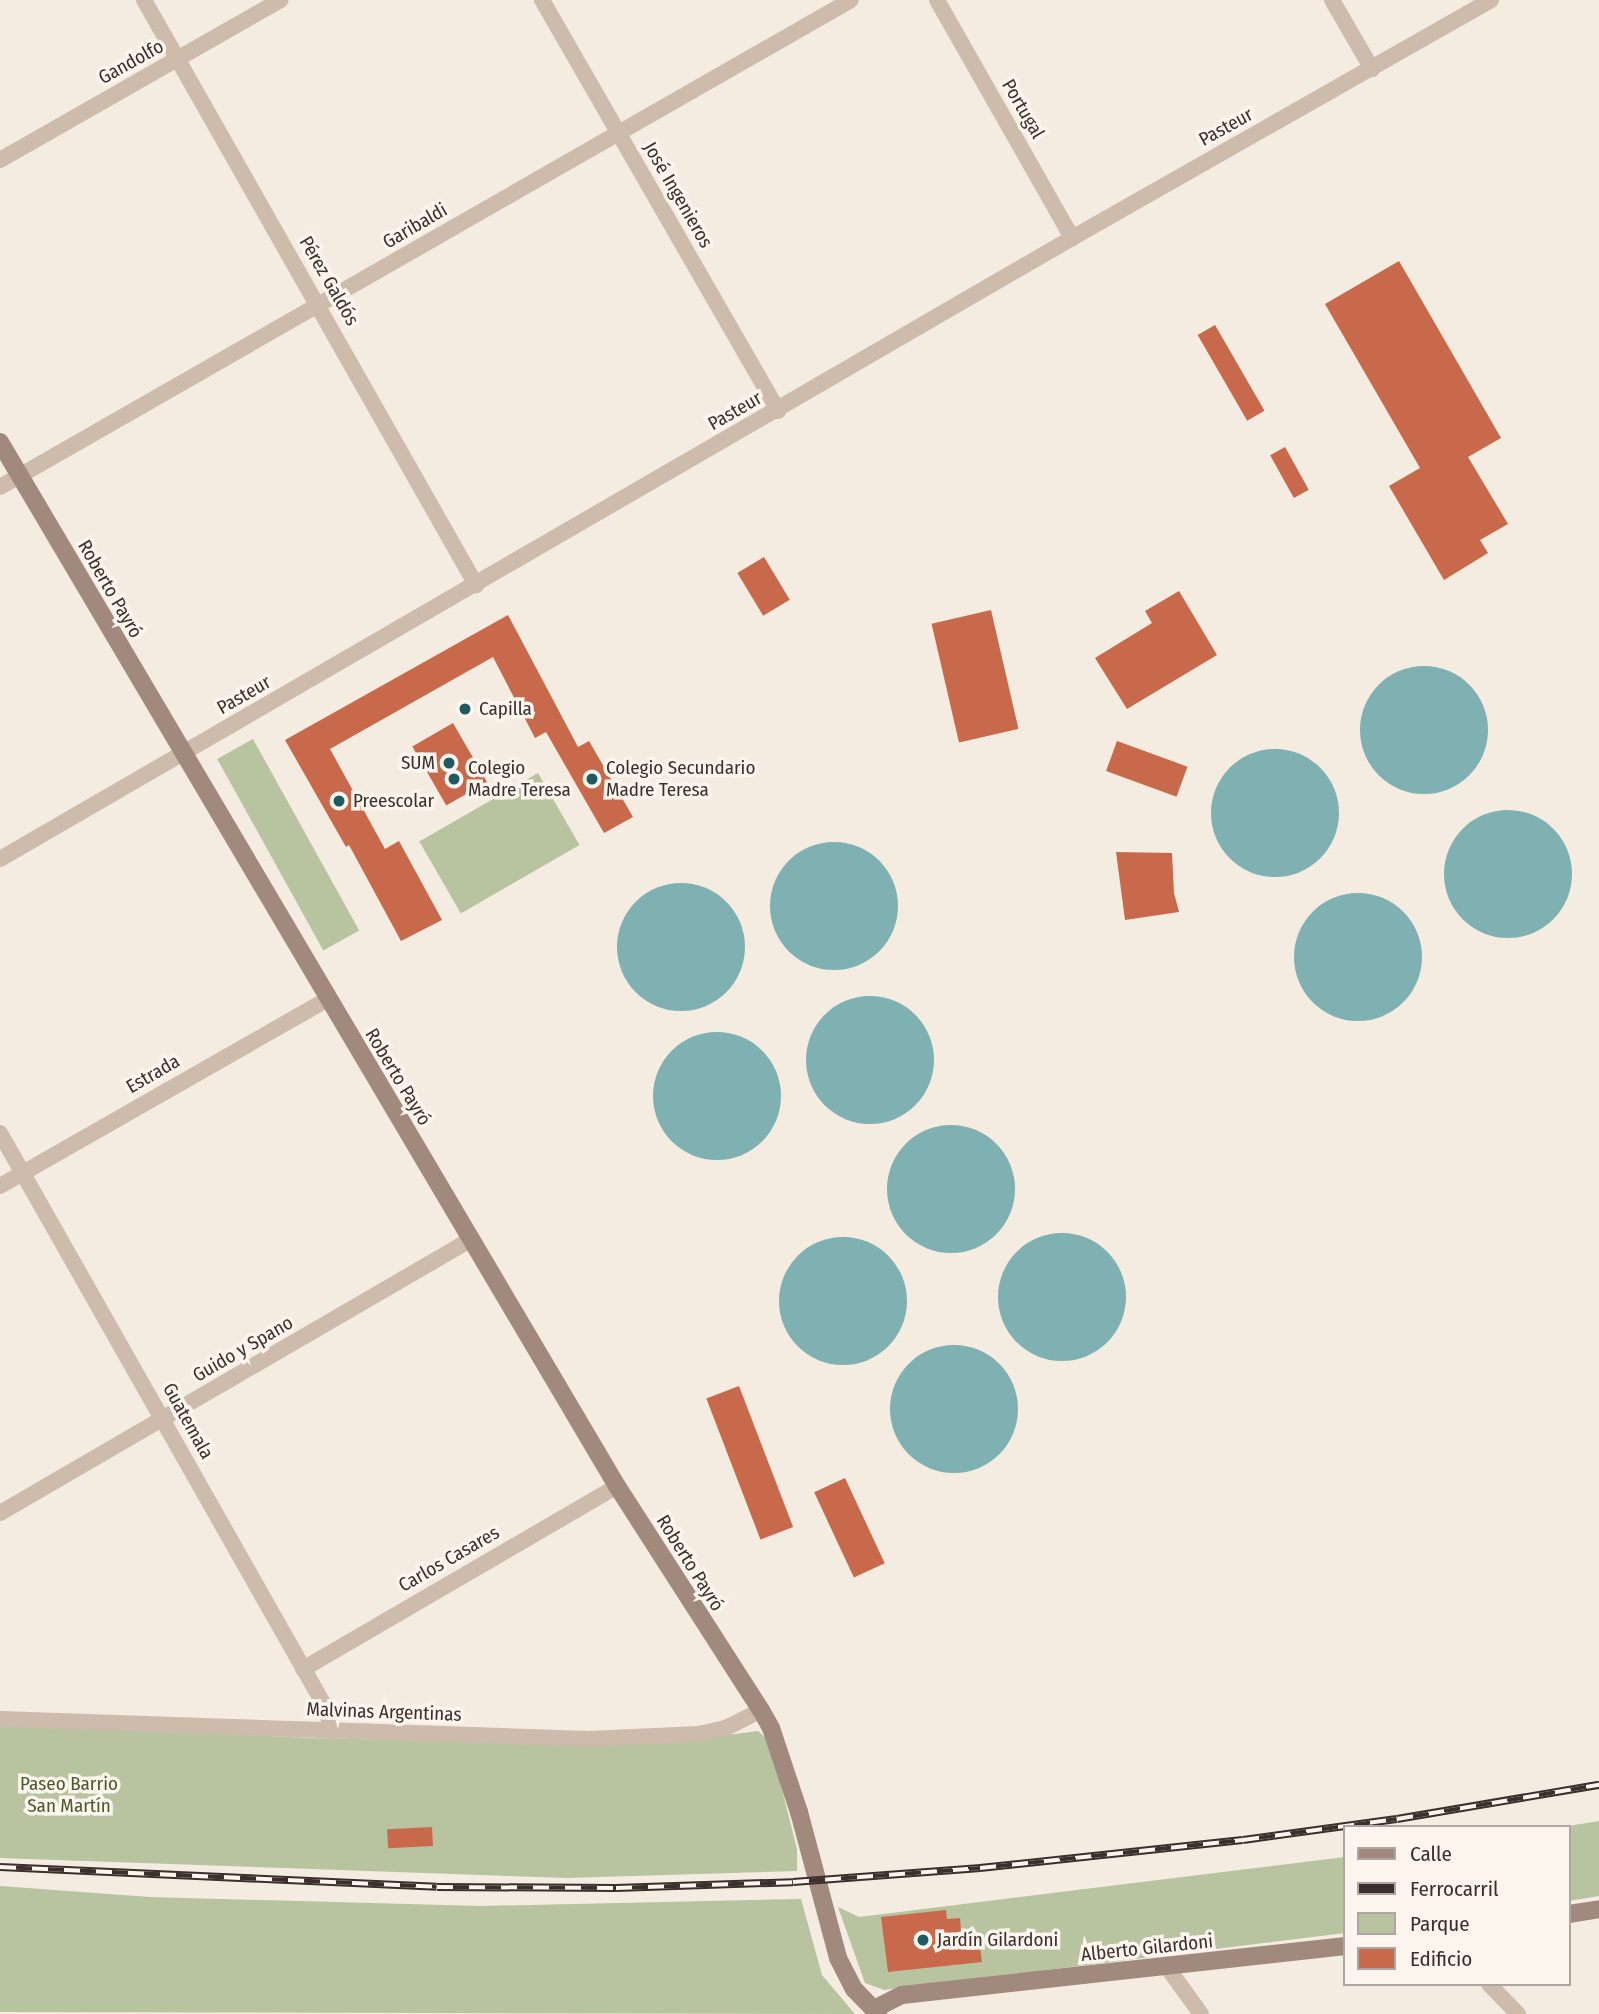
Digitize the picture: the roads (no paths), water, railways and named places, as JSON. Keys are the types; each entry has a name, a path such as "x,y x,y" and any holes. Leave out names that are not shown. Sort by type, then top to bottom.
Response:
{"street":[{"name":"Pérez Galdós","path":"144,0 477,585"},
{"name":"Gandolfo","path":"0,160 281,0"},
{"name":"José Ingenieros","path":"542,0 778,411"},
{"name":"Garibaldi","path":"0,487 850,0"},
{"name":"Portugal","path":"937,0 1072,239"},
{"path":"1332,0 1372,69"},
{"name":"Pasteur","path":"0,859 1491,0"},
{"name":"Roberto Payró","path":"0,442 617,1486 761,1710 771,1728 785,1767 838,1958 853,1989 876,2012"},
{"name":"Estrada","path":"0,1186 328,999"},
{"name":"Guatemala","path":"0,1133 323,1703 333,1732"},
{"name":"Guido y Spano","path":"0,1513 470,1240"},
{"name":"Carlos Casares","path":"303,1669 617,1486"},
{"name":"Malvinas Argentinas","path":"0,1719 589,1740 699,1734 726,1728 761,1710"},
{"path":"1571,1914 1599,1909"},
{"name":"Alberto Gilardoni","path":"876,2012 902,1995 1344,1946"},
{"path":"1167,1967 1201,2014"},
{"path":"1491,1986 1518,2014"}],"water":[{"path":"1424,666 1448,671 1469,685 1483,706 1488,730 1483,754 1469,775 1448,789 1424,794 1400,789 1379,775 1365,754 1360,730 1365,706 1379,685 1400,671"},
{"path":"1275,749 1299,754 1320,768 1334,789 1339,813 1334,837 1320,858 1299,872 1275,877 1251,872 1230,858 1216,837 1211,813 1216,789 1230,768 1251,754"},
{"path":"1508,810 1532,815 1553,829 1567,850 1572,874 1567,898 1553,919 1532,933 1508,938 1484,933 1463,919 1449,898 1444,874 1449,850 1463,829 1484,815"},
{"path":"834,842 858,847 879,861 893,882 898,906 893,930 879,951 858,965 834,970 810,965 789,951 775,930 770,906 775,882 789,861 810,847"},
{"path":"681,883 705,888 726,902 740,923 745,947 740,971 726,992 705,1006 681,1011 657,1006 636,992 622,971 617,947 622,923 636,902 657,888"},
{"path":"1358,893 1382,898 1403,912 1417,933 1422,957 1417,981 1403,1002 1382,1016 1358,1021 1334,1016 1313,1002 1299,981 1294,957 1299,933 1313,912 1334,898"},
{"path":"870,996 894,1001 915,1015 929,1036 934,1060 929,1084 915,1105 894,1119 870,1124 846,1119 825,1105 811,1084 806,1060 811,1036 825,1015 846,1001"},
{"path":"717,1032 741,1037 762,1051 776,1072 781,1096 776,1120 762,1141 741,1155 717,1160 693,1155 672,1141 658,1120 653,1096 658,1072 672,1051 693,1037"},
{"path":"951,1125 975,1130 996,1144 1010,1165 1015,1189 1010,1213 996,1234 975,1248 951,1253 927,1248 906,1234 892,1213 887,1189 892,1165 906,1144 927,1130"},
{"path":"1062,1233 1086,1238 1107,1252 1121,1273 1126,1297 1121,1321 1107,1342 1086,1356 1062,1361 1038,1356 1017,1342 1003,1321 998,1297 1003,1273 1017,1252 1038,1238"},
{"path":"843,1237 867,1242 888,1256 902,1277 907,1301 902,1325 888,1346 867,1360 843,1365 819,1360 798,1346 784,1325 779,1301 784,1277 798,1256 819,1242"},
{"path":"954,1345 978,1350 999,1364 1013,1385 1018,1409 1013,1433 999,1454 978,1468 954,1473 930,1468 909,1454 895,1433 890,1409 895,1385 909,1364 930,1350"}],"railway":[{"path":"1353,1825 1599,1785"},
{"path":"0,1867 437,1887 616,1888 793,1882 980,1868 1243,1840 1344,1826"}],"place":[{"name":"Capilla","path":"465,709"},
{"name":"SUM","path":"449,763"},
{"name":"Colegio Madre Teresa","path":"454,779"},
{"name":"Colegio Secundario Madre Teresa","path":"592,779"},
{"name":"Preescolar","path":"339,801"},
{"name":"Jardín Gilardoni","path":"923,1940"}],"park label":[{"name":"Paseo Barrio San Martín","path":"69,1795"}]}
